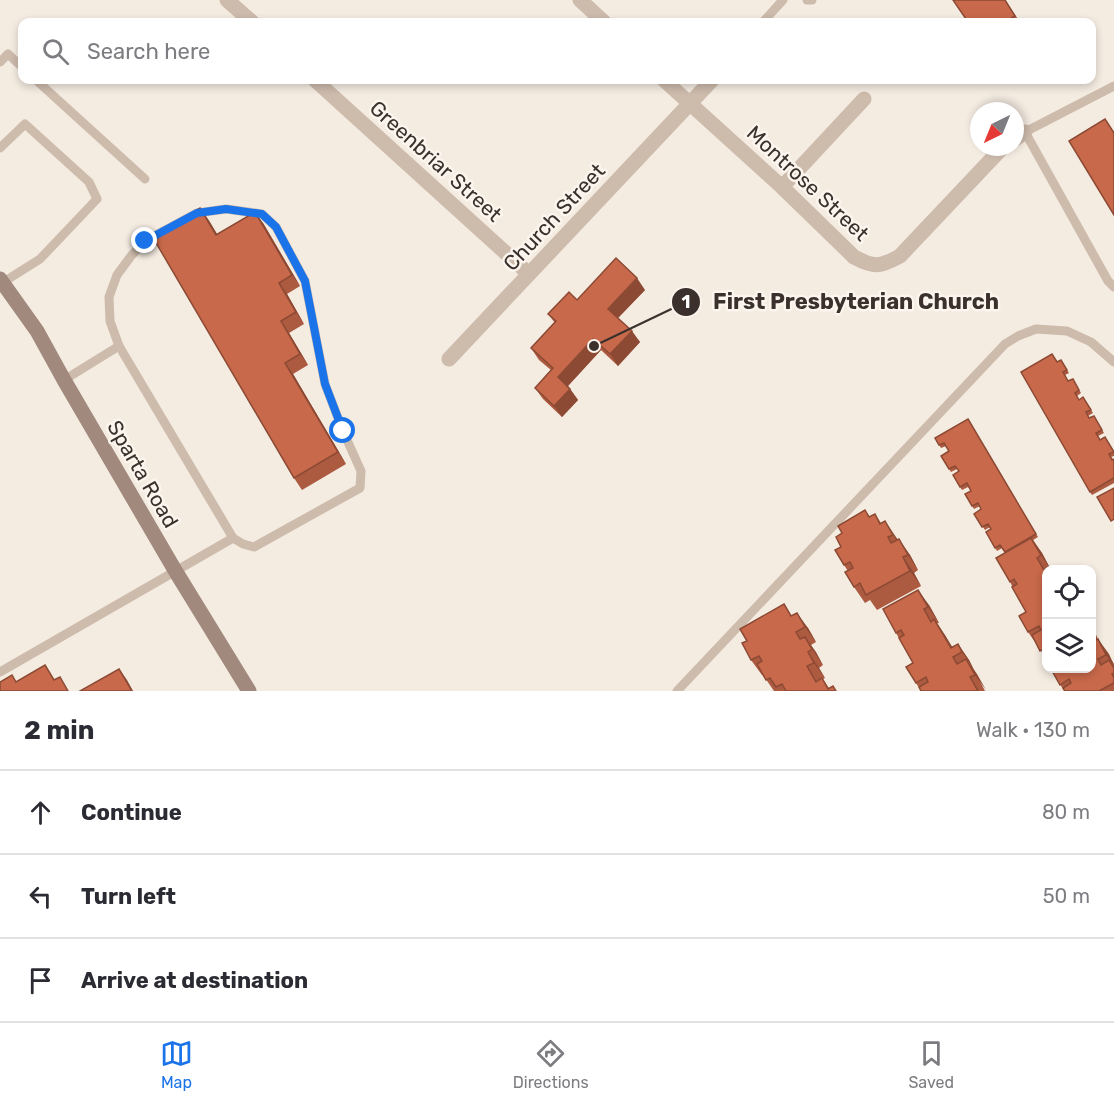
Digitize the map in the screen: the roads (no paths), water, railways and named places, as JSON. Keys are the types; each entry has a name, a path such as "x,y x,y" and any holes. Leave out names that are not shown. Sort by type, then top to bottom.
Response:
{"street":[{"path":"227,0 247,18"},
{"path":"580,0 600,18"},
{"name":"Greenbriar Street","path":"319,84 529,274"},
{"name":"Montrose Street","path":"668,84 854,256 869,264 885,264 900,256 994,156"},
{"name":"Church Street","path":"449,359 708,84"},
{"path":"782,187 864,99"},
{"name":"Sparta Road","path":"1,281 37,331 176,572 249,691"}],"lane":[{"path":"767,18 783,0"},
{"path":"807,0 812,0"},
{"path":"0,46 18,63"},
{"path":"0,62 8,54"},
{"path":"40,84 145,179"},
{"path":"1024,134 1114,86"},
{"path":"0,148 25,124 89,182 97,199 40,259 1,281"},
{"path":"1024,143 1108,281 1114,287"},
{"path":"226,209 262,214 276,227 305,281 325,384 361,471 360,488 254,547 233,538 118,346 110,321 110,297 117,275 145,241 197,213 226,209"},
{"path":"676,691 1005,344 1036,329 1067,331 1091,342 1114,362"},
{"path":"64,380 118,346"},
{"path":"0,672 233,538"}],"place":[{"name":"First Presbyterian Church","path":"594,346"}]}
